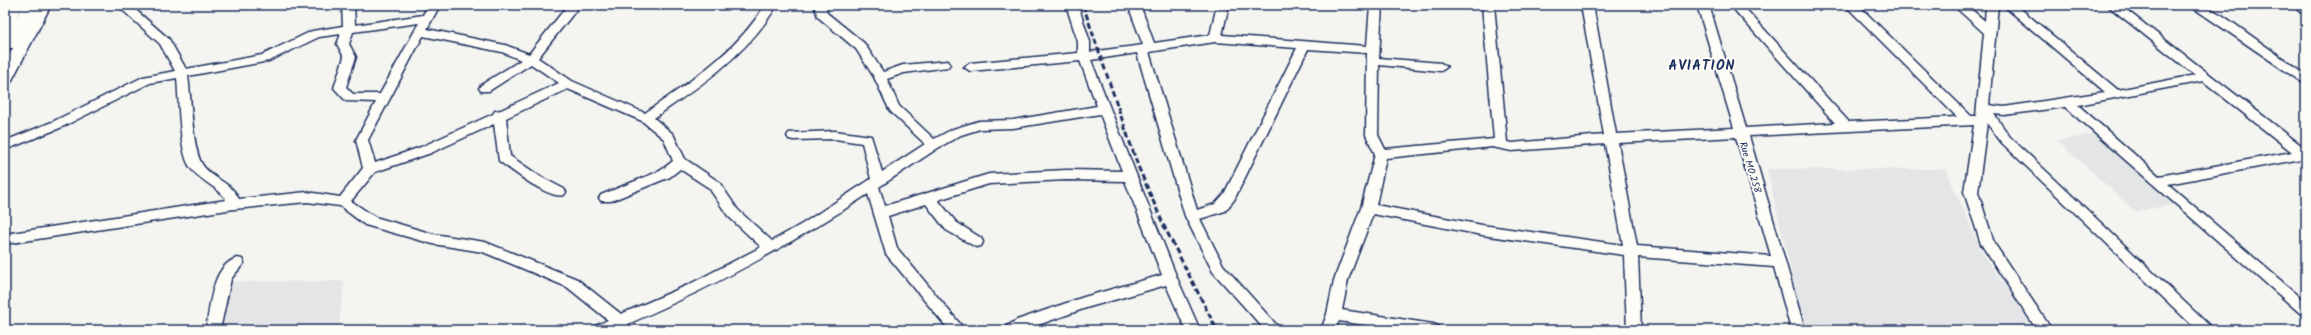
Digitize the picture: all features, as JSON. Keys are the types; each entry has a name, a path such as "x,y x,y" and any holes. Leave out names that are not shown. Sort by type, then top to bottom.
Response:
{"highway":[{"path":"2302,5 2306,8"}],"main road":[{"path":"5,54 30,5"},
{"path":"5,78 44,5"}],"street":[{"path":"5,29 17,5"},
{"path":"123,5 165,42 182,72 189,141 195,165 206,177 230,193 234,204"},
{"path":"348,5 349,28 343,44 350,57 340,83 340,88 350,98 385,98"},
{"path":"370,169 362,140 422,32 426,18 434,5"},
{"path":"485,88 531,59 574,5"},
{"path":"646,118 688,89 751,36 764,20 771,5"},
{"path":"820,5 822,14 860,46 880,77 894,108 933,145"},
{"path":"1072,5 1084,42 1084,56 1128,176 1193,330"},
{"path":"1134,5 1192,216 1218,268 1274,330"},
{"path":"1215,38 1223,5"},
{"path":"1328,330 1334,314 1341,280 1368,208 1381,154 1372,135 1373,5"},
{"path":"1488,5 1501,145"},
{"path":"1587,5 1631,251 1634,330"},
{"name":"Rue MO.258","path":"1703,5 1740,133 1780,262 1798,330"},
{"path":"1736,5 1846,127"},
{"path":"1851,5 1968,121"},
{"path":"1959,5 1990,32"},
{"path":"1992,5 1983,114 1970,192 1988,244 2045,330"},
{"path":"2009,5 2114,93"},
{"path":"2113,5 2305,155"},
{"path":"2195,5 2218,18 2306,81"},
{"path":"5,146 56,125 134,84 182,72 231,66 265,58 307,37 349,28 426,18"},
{"path":"422,32 506,50 531,59 568,84 646,118 669,138 680,162 714,185 733,213 770,247"},
{"path":"970,67 1146,49 1215,38 1304,46 1373,55 1441,67"},
{"path":"1192,216 1220,208 1229,197 1304,46"},
{"path":"880,77 903,69 944,64"},
{"path":"1381,154 1492,143 1512,147 1610,139 1968,121 1983,114 2068,103 2114,93 2205,77"},
{"path":"343,202 370,169 426,150 499,114 568,84"},
{"path":"2068,103 2158,181 2245,260 2306,310"},
{"path":"600,330 621,325 693,289 807,228 933,145 957,132 979,125 1013,124 1104,109"},
{"path":"499,114 504,158 536,180 559,192"},
{"path":"1983,114 2006,140 2207,330"},
{"path":"793,136 835,136 867,139 880,213 891,250 958,330"},
{"path":"2158,181 2305,155"},
{"path":"606,198 665,174 680,162"},
{"path":"880,213 989,179 1066,175 1128,176"},
{"path":"5,239 234,204 307,197 343,202 370,221 433,239 485,247 572,283 621,325"},
{"path":"928,197 951,226 976,242"},
{"path":"1368,208 1482,230 1631,251 1780,262"},
{"path":"213,330 220,307 224,277 237,263"},
{"path":"1012,330 1022,324 1084,303 1170,278"},
{"path":"1334,314 1432,330"}],"shaded area":[{"path":"2094,134 2174,204 2136,212 2058,141"},
{"path":"1767,169 1945,169 1983,254 2035,330 1805,330"},
{"path":"344,281 339,326 334,330 211,330 229,282"}],"railway":[{"path":"1083,5 1138,166 1164,226 1217,330"}],"district":[{"name":"AVIATION","path":"1702,65"}]}
